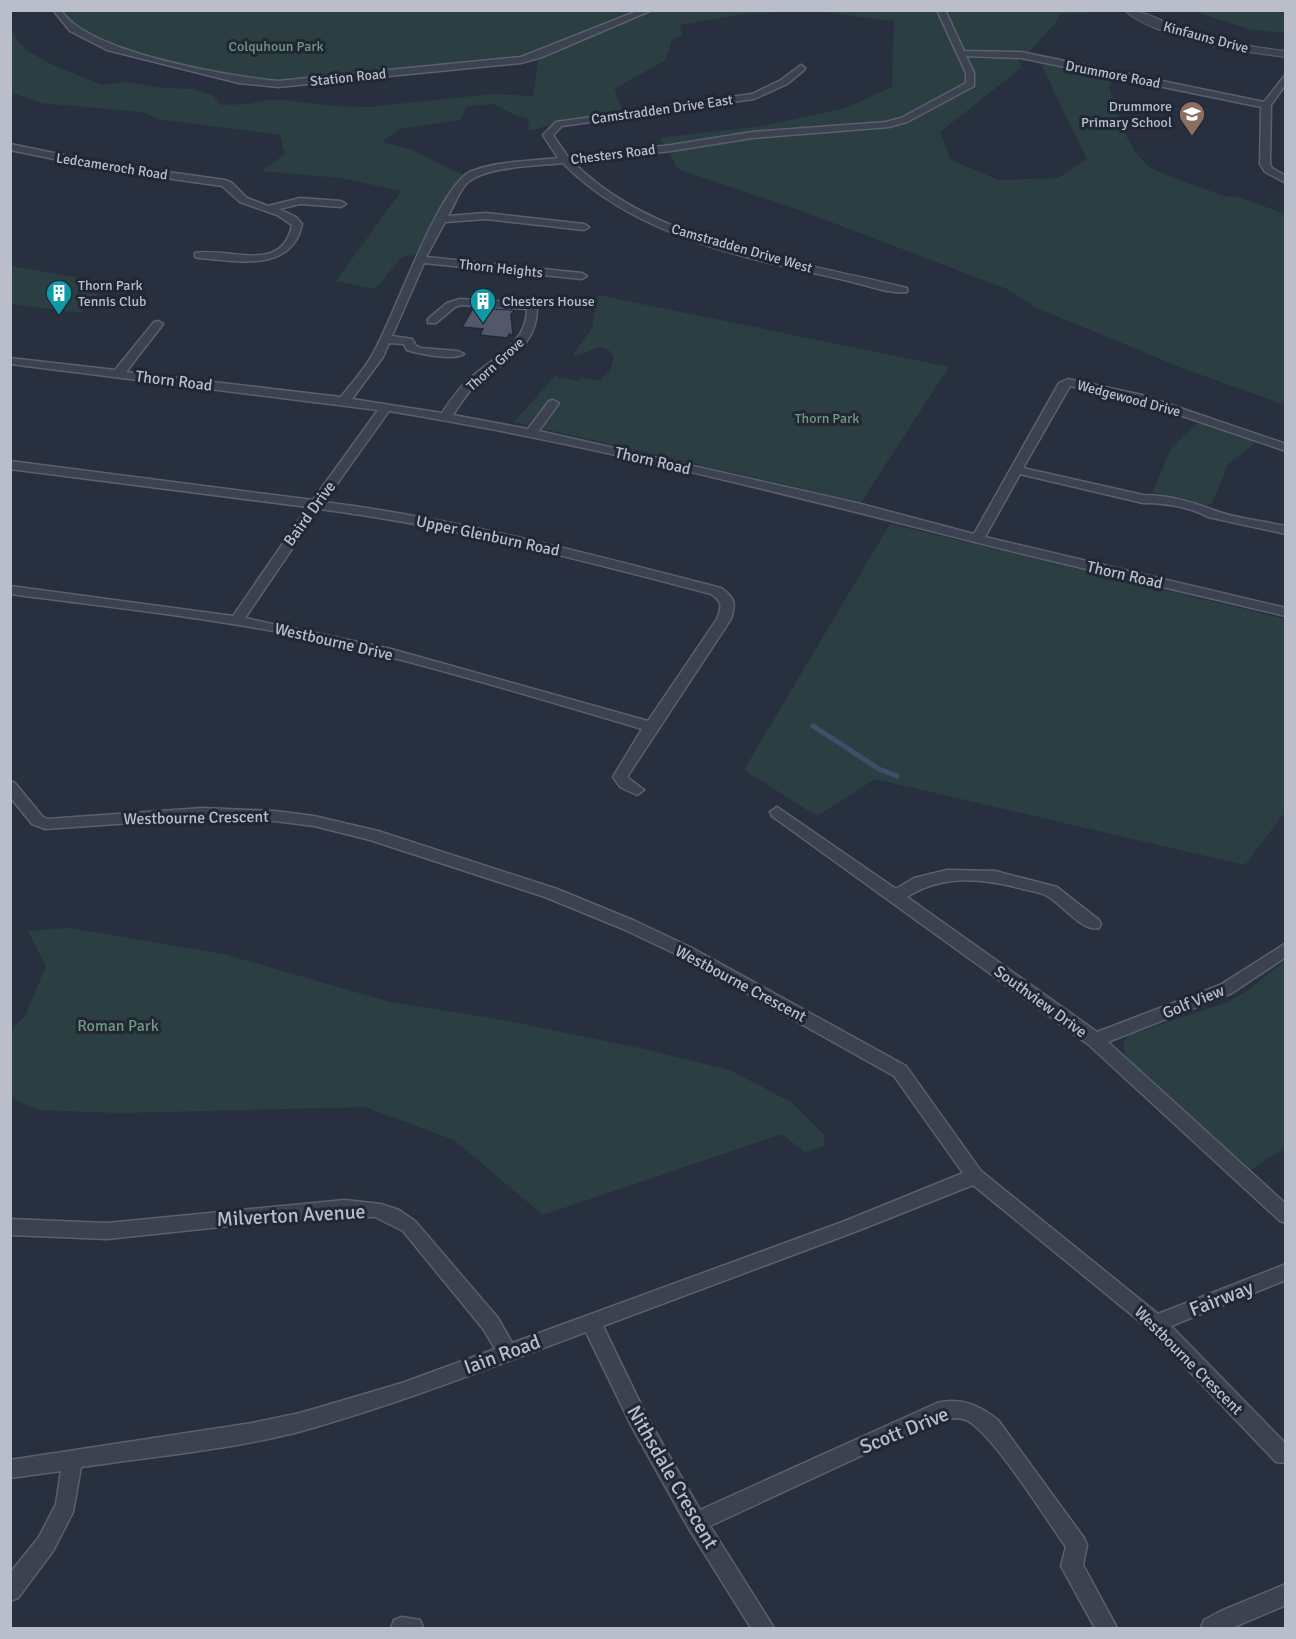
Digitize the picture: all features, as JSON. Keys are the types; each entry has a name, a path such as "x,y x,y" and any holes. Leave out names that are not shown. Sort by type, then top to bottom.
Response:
{"street":[{"name":"Station Road","path":"57,10 67,25 110,48 239,80 278,84 521,60 539,55 648,10"},
{"path":"940,10 959,52"},
{"name":"Kinfauns Drive","path":"1129,10 1156,24 1192,36 1247,49 1286,54"},
{"name":"Drummore Road","path":"959,52 1021,55 1266,105"},
{"name":"Chesters Road","path":"344,400 377,357 420,259 461,183 474,173 752,135 863,128 904,120 971,84 970,73 959,52"},
{"name":"Camstradden Drive East","path":"564,160 548,135 559,124 754,96 784,82 801,68"},
{"path":"1286,78 1266,105 1266,167 1286,180"},
{"name":"Ledcameroch Road","path":"10,147 103,166 213,181 233,188 248,202 289,217 297,224 286,251 275,256 199,255"},
{"name":"Camstradden Drive West","path":"564,160 578,175 616,204 664,226 740,250 903,290"},
{"path":"268,209 300,201 341,204"},
{"path":"443,219 486,216 540,227 584,228"},
{"name":"Thorn Heights","path":"420,259 582,276"},
{"name":"Thorn Grove","path":"432,321 451,305 460,302 530,300 534,315 526,335 510,353 468,386 445,417"},
{"path":"119,374 158,324"},
{"path":"385,339 411,339 411,348 420,351 458,354"},
{"name":"Thorn Road","path":"10,361 344,400 531,433 891,515 978,539 1286,612"},
{"name":"Wedgewood Drive","path":"978,539 1063,385 1068,382 1138,397 1286,448"},
{"path":"531,433 553,403"},
{"name":"Baird Drive","path":"236,621 268,570 386,407"},
{"name":"Upper Glenburn Road","path":"10,465 395,515 495,536 702,586 723,594 729,605 724,619 620,777 625,784 637,790"},
{"path":"1017,470 1143,499 1160,499 1200,508 1212,514 1286,530"},
{"path":"1240,601 1246,587"},
{"name":"Westbourne Drive","path":"10,590 236,621 342,641 651,727"},
{"name":"Westbourne Crescent","path":"10,786 37,820 45,824 203,813 304,819 373,835 551,893 629,925 686,952 900,1071 975,1176 1156,1323 1282,1455"},
{"name":"Southview Drive","path":"777,812 1095,1040 1286,1216"},
{"path":"896,897 919,882 947,875 995,876 1051,891 1092,924"},
{"name":"Golf View","path":"1095,1040 1226,989 1286,949"},
{"name":"Iain Road","path":"10,1469 252,1432 300,1422 402,1392 851,1226 975,1176"},
{"name":"Milverton Avenue","path":"10,1227 70,1232 107,1231 335,1208 362,1207 378,1211 400,1219 409,1226 491,1324 507,1352"},
{"name":"Fairway","path":"1156,1323 1286,1272"},
{"name":"Nithsdale Crescent","path":"591,1322 639,1421 696,1522 763,1629"},
{"name":"Scott Drive","path":"696,1522 927,1416 944,1409 960,1408 977,1415 990,1426 1077,1545 1072,1566 1106,1629"},
{"path":"10,1591 46,1544 66,1505 72,1461"},
{"path":"1212,1629 1229,1618 1286,1594"},
{"path":"402,1629 412,1629"}],"green space":[{"name":"Colquhoun Park","path":"63,11 815,11 743,14 679,25 683,34 672,40 666,60 614,89 623,113 561,122 528,131 529,119 515,115 494,104 467,106 460,120 399,129 382,142 409,149 466,176 451,189 446,211 424,252 402,257 375,289 336,281 401,191 341,178 262,171 285,154 280,135 158,119 142,112 42,103 11,92 10,24 15,37 25,49 48,63 102,85 127,82 161,88 192,89 212,95 221,105 282,100 330,106 371,107 491,94 533,96 539,55 537,53 513,58 281,83 235,77 131,52 100,41 72,24"},
{"path":"815,11 1098,11 1059,14 1057,21 1028,53 962,51 963,53 1018,59 1022,67 940,132 951,160 998,180 1058,178 1087,159 1041,64 1115,78 1109,86 1119,118 1127,138 1147,165 1161,173 1198,187 1228,197 1235,196 1285,214 1285,405 1182,368 1035,307 1007,289 802,211 678,169 660,138 762,126 846,108 892,87 894,21"},
{"path":"1193,11 1285,11 1285,33 1252,30"},
{"path":"11,266 108,283 80,313 11,304"},
{"name":"Thorn Park","path":"598,295 949,367 861,502 514,422 555,376 578,381 581,377 599,381 611,369 614,356 604,348 573,355 592,328"},
{"path":"1197,424 1205,424 1253,440 1254,444 1228,464 1212,504 1204,505 1153,491 1171,448"},
{"path":"890,524 1285,619 1285,812 1245,865 875,779 817,816 744,770"},
{"name":"Roman Park","path":"69,928 224,954 390,1002 498,1019 644,1049 729,1070 791,1102 824,1135 825,1146 805,1152 782,1134 543,1215 454,1140 365,1107 119,1113 39,1110 11,1098 11,1030 25,1016 46,966 28,931"},
{"path":"1285,961 1285,1147 1251,1170 1129,1061 1123,1044 1129,1035 1228,1002 1247,991"}],"building":[{"name":"Chesters House","path":"473,308 514,310 511,315 513,335 509,334 507,338 480,335 483,329 462,327"}],"waterway":[{"path":"813,726 879,769 897,776"}],"place":[{"name":"Drummore Primary School","path":"1192,137"},
{"name":"Thorn Park Tennis Club","path":"59,316"},
{"name":"Chesters House","path":"483,324"}]}
